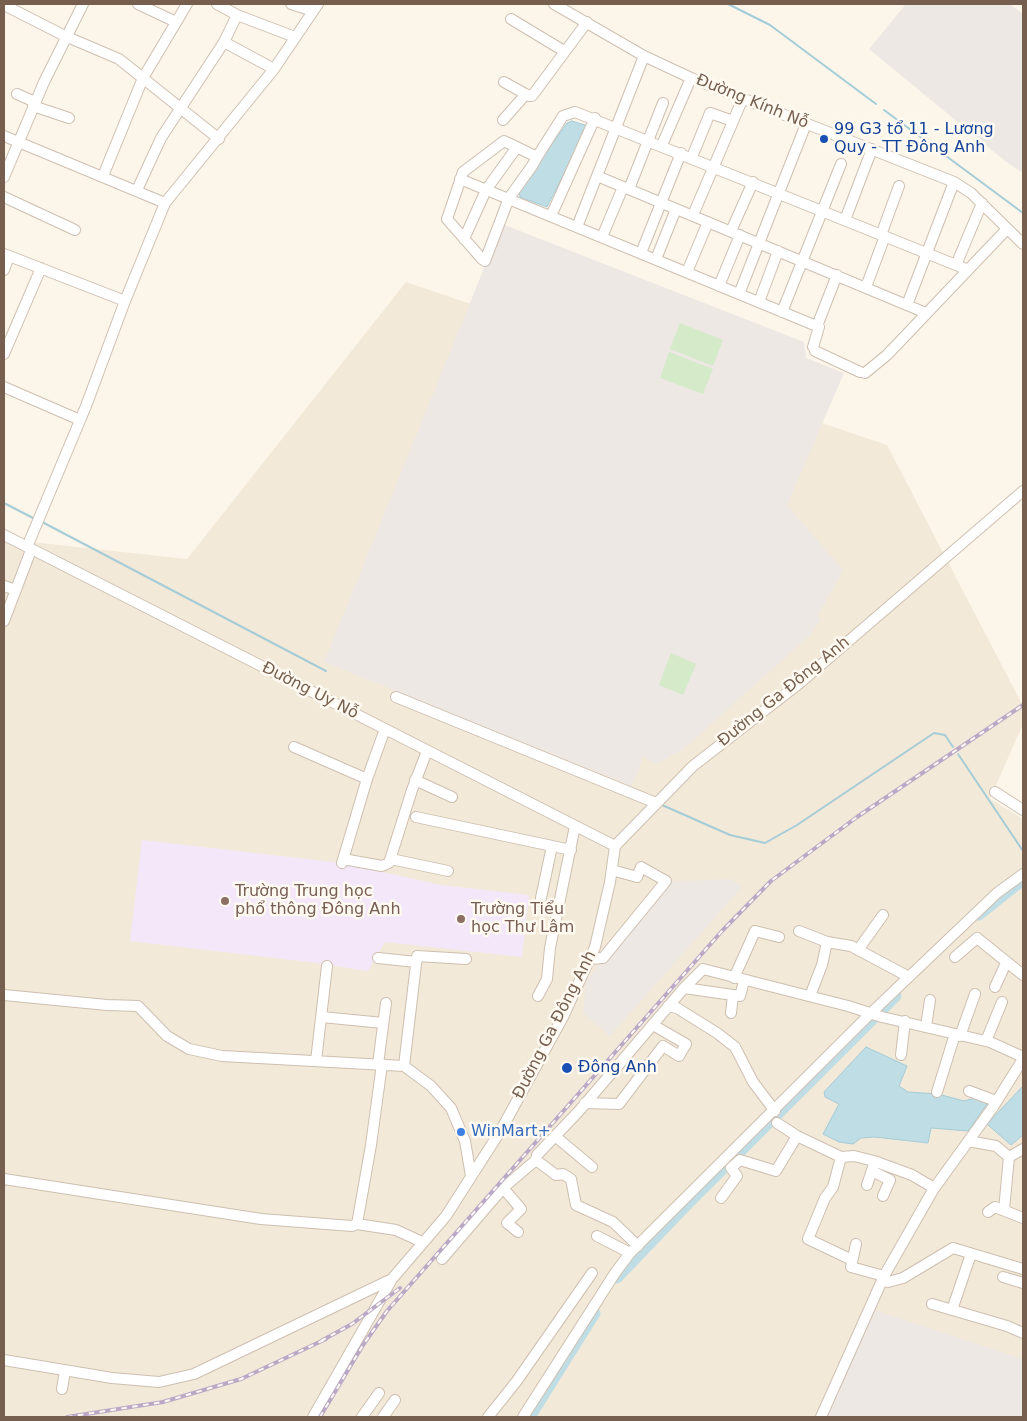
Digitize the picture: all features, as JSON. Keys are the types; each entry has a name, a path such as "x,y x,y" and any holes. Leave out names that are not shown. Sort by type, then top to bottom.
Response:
{"street":[{"path":"4,177 65,36 83,4"},
{"path":"138,4 176,22"},
{"path":"103,176 143,78 187,4"},
{"path":"217,4 238,15 295,37"},
{"path":"4,621 29,548 125,301 166,203 274,69 316,8 291,4"},
{"name":"Đường Kính Nỗ","path":"554,4 644,56 691,78 954,182 982,203 1023,244"},
{"path":"4,5 65,36 119,59 219,139"},
{"path":"137,190 160,138 224,42 238,15"},
{"path":"511,19 564,51"},
{"path":"504,82 532,96 587,22"},
{"path":"224,42 274,69"},
{"path":"577,227 618,127 644,56"},
{"path":"662,145 691,78"},
{"path":"17,94 34,104 69,118"},
{"path":"503,120 526,94"},
{"path":"693,215 743,98"},
{"path":"602,237 649,140 663,103"},
{"path":"537,157 504,141 462,172 447,219 485,261 509,198 537,157 563,116 574,112 618,127 961,267"},
{"path":"692,157 710,112 733,122"},
{"path":"551,216 595,118"},
{"path":"740,294 806,124"},
{"path":"4,136 166,203"},
{"path":"464,239 486,190 517,147"},
{"path":"845,220 872,149"},
{"path":"641,253 681,153"},
{"path":"782,312 841,164"},
{"path":"597,176 926,312"},
{"path":"460,179 820,327 814,349 862,372 887,355 926,312 961,267 1007,229"},
{"path":"719,286 753,182"},
{"path":"907,305 954,182"},
{"path":"866,287 899,186"},
{"path":"4,197 75,230"},
{"path":"961,267 982,203"},
{"path":"656,259 676,209"},
{"path":"687,272 708,222"},
{"path":"759,302 778,251"},
{"path":"4,270 7,255 125,301"},
{"path":"4,354 41,268"},
{"path":"816,326 837,275"},
{"path":"4,387 80,420"},
{"name":"Đường Ga Đông Anh","path":"313,1417 392,1279 446,1216 501,1130 564,1015 595,947 616,846 693,766 801,682 1023,492"},
{"name":"Đường Uy Nỗ","path":"4,535 616,846"},
{"path":"4,586 16,590"},
{"path":"396,697 656,804"},
{"path":"385,729 367,779 343,861 382,866 390,863 415,780 427,751"},
{"path":"294,747 367,779"},
{"path":"415,780 452,797"},
{"path":"995,792 1023,808"},
{"path":"416,817 478,832 571,850"},
{"path":"538,996 547,979 550,948 575,826"},
{"path":"541,898 552,846"},
{"path":"391,859 448,871"},
{"path":"590,959 603,958 666,881 641,867 637,876 612,870"},
{"path":"523,1417 614,1273 630,1253 876,1014 909,977 997,893 1023,874"},
{"path":"858,950 883,915"},
{"path":"684,988 740,996 739,979 755,931 778,937"},
{"path":"799,931 827,942 858,950 909,977"},
{"path":"955,957 977,938 1023,975"},
{"path":"810,996 822,965 827,942"},
{"path":"404,1066 416,956 466,959"},
{"path":"378,958 416,962"},
{"path":"995,988 1006,963"},
{"path":"316,1061 327,966"},
{"path":"442,1259 503,1188 536,1160 537,1155 585,1103 684,988 703,969 905,1022 986,1041 1023,1058 996,1101 934,1188 884,1276 821,1417"},
{"path":"937,1092 957,1035 975,994"},
{"path":"4,995 107,1005 138,1006 168,1036 189,1050 222,1056 404,1066 431,1086 451,1108 465,1140 471,1176"},
{"path":"731,1013 733,996"},
{"path":"926,1026 930,1000"},
{"path":"986,1041 1002,1002"},
{"path":"357,1224 371,1145 386,1003"},
{"path":"668,1006 677,1008 717,1033 734,1047 753,1082 775,1111"},
{"path":"322,1017 384,1023"},
{"path":"901,1055 905,1022"},
{"path":"585,1103 618,1104 663,1046 679,1056 686,1044 653,1025"},
{"path":"969,1091 996,1101"},
{"path":"777,1123 797,1136 841,1158 854,1156 873,1166 890,1180 883,1196"},
{"path":"555,1136 592,1167"},
{"path":"722,1198 737,1176 731,1168 740,1160 776,1171 797,1136"},
{"path":"968,1141 996,1146 1009,1157"},
{"path":"1009,1157 1023,1149"},
{"path":"1004,1210 1009,1157"},
{"path":"841,1158 833,1187 825,1198 808,1239 852,1260"},
{"path":"536,1160 556,1175 562,1174 571,1179 576,1204 613,1222 638,1246"},
{"path":"873,1166 912,1175 934,1188"},
{"path":"867,1185 873,1166"},
{"path":"4,1179 261,1219 348,1226 357,1224 396,1230 422,1242"},
{"path":"503,1188 521,1209 507,1223 518,1232"},
{"path":"988,1212 996,1206 1023,1218"},
{"path":"597,1236 630,1253"},
{"path":"856,1244 851,1267 884,1276 888,1282 903,1278 953,1248 1023,1269"},
{"path":"952,1310 972,1254"},
{"path":"488,1417 515,1384 592,1273"},
{"path":"1003,1277 1023,1283"},
{"path":"4,1360 112,1378 159,1382 194,1374 392,1279"},
{"path":"932,1304 1006,1326 1023,1333"},
{"path":"62,1389 65,1370"},
{"path":"362,1417 380,1393"},
{"path":"383,1417 396,1400"}],"shaded area":[{"path":"906,4 1010,4 1023,14 1023,173 1005,161 869,49"},
{"path":"502,224 804,342 806,358 844,373 787,505 843,570 818,616 821,619 810,635 685,748 656,764 643,757 632,786 324,662"},
{"path":"406,282 887,445 1023,706 1023,724 990,799 1023,819 1023,1417 4,1417 4,539 187,559"},
{"path":"142,840 342,863 441,885 529,895 522,957 385,942 368,971 309,962 130,941"},
{"path":"731,879 742,887 610,1036 583,1013 586,981 665,882"},
{"path":"875,1310 1023,1359 1023,1417 826,1417"}],"green space":[{"path":"680,323 723,340 713,366 670,349"},
{"path":"669,352 713,369 703,394 660,378"},
{"path":"671,653 696,664 683,695 659,685"}],"water":[{"path":"572,121 588,126 547,207 520,197 519,191 567,123"},
{"path":"866,1047 907,1066 899,1086 908,1092 938,1094 964,1101 979,1097 989,1101 968,1131 931,1128 928,1143 875,1137 861,1138 853,1144 839,1142 823,1134 839,1104 825,1097 824,1092"},
{"path":"1023,1086 1023,1135 1011,1145 987,1124"}],"waterway":[{"path":"728,4 770,25 876,104"},
{"path":"884,110 1023,213"},
{"path":"4,503 35,519"},
{"path":"44,523 326,671"},
{"path":"662,805 730,835 765,843 797,825 934,733 945,735 953,747"},
{"path":"958,754 1023,851"},
{"path":"979,915 1023,880"},
{"path":"617,1278 688,1204 896,996"},
{"path":"530,1417 595,1313"}],"railway":[{"path":"320,1417 363,1345 387,1311 722,931 771,881 857,817 1023,705"},
{"path":"321,1341 352,1324 400,1288"},
{"path":"67,1417 163,1402 241,1379 326,1339"}],"place":[{"name":"99 G3 tổ 11 - Lương Quy - TT Đông Anh","path":"824,139"},
{"name":"Trường Trung học phổ thông Đông Anh","path":"225,901"},
{"name":"Trường Tiểu học Thư Lâm","path":"461,919"},
{"name":"Đông Anh","path":"567,1068"},
{"name":"WinMart+","path":"461,1132"}]}
